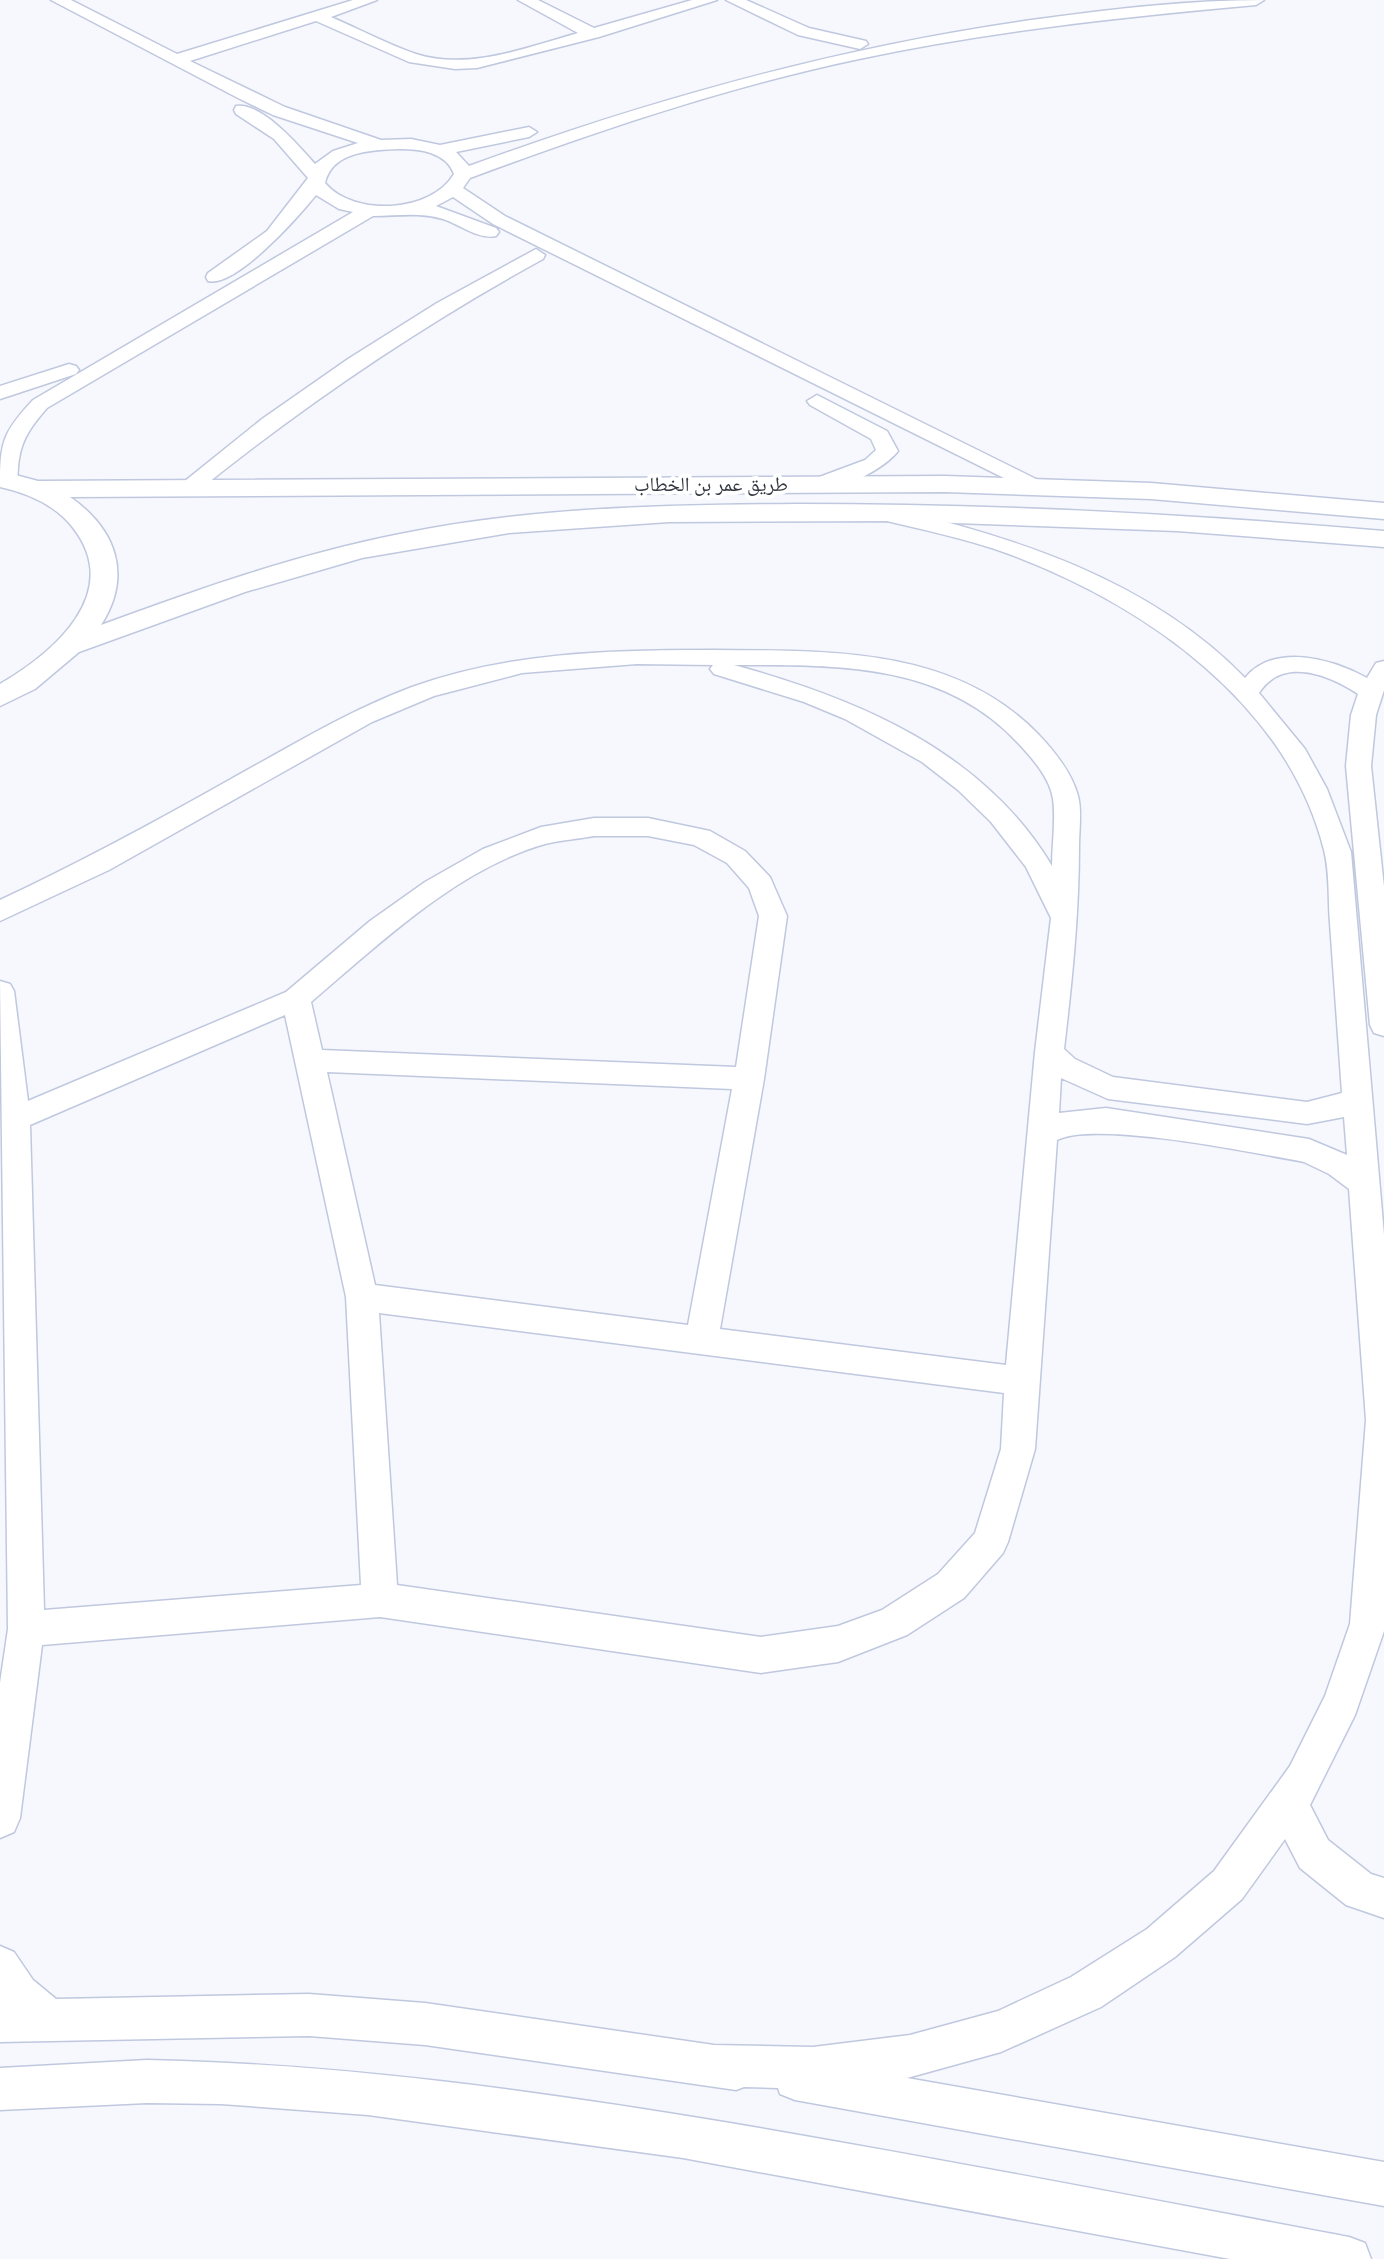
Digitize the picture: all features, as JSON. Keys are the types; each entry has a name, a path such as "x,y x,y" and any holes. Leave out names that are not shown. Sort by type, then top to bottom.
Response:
{"street":[{"path":"176,60 369,0"},
{"path":"526,0 593,34"},
{"path":"317,16 415,59 455,64 499,60 709,0"},
{"path":"739,2 761,0"},
{"path":"439,150 553,127 705,82 860,44 1004,18 1156,0"},
{"path":"416,207 459,182 643,112 750,81 858,55 967,34 1079,18 1256,0"},
{"path":"739,2 804,32 860,44"},
{"path":"52,4 279,111 380,145"},
{"path":"52,4 255,117 280,135 316,180 318,190 333,201 370,210 416,207 469,222 880,435 887,451 882,458 863,469 822,484"},
{"path":"804,32 812,43 813,55"},
{"path":"0,414 252,252 290,218 320,169 337,156 380,145 411,144 439,150 457,161 459,182 499,220 1032,486"},
{"path":"0,697 48,667 72,645 94,614 105,584 104,554 91,528 68,507 36,489 3,480 10,442 22,423 40,404 370,210"},
{"path":"186,489 259,429 332,376 406,328 536,255"},
{"path":"0,393 69,370"},
{"name":"طريق عمر بن الخطاب","path":"36,489 822,484 1032,486 1225,496 1384,511"},
{"path":"716,2065 813,2068 910,2056 1001,2031 1086,1992 1161,1943 1228,1885 1304,1780 1342,1702 1368,1624 1383,1420 1338,852 1313,787 1276,728 1227,674 1169,628 1105,588 1004,545 958,530 880,512"},
{"name":"طريق عمر بن الخطاب","path":"72,645 296,567 349,553 456,532 564,520 880,512 1155,521 1384,539"},
{"path":"0,911 128,849 363,716 425,691 522,666 637,657 838,658 898,668 933,678 975,697 1016,726 1047,759 1066,797 1065,918 1049,1052 1018,1449 990,1542 951,1586 894,1623 838,1644 761,1655 380,1600 26,1629"},
{"path":"637,657 717,668 794,688 866,716 931,755 987,801 1033,856 1065,918"},
{"path":"1246,695 1253,679 1271,668 1295,664 1323,666 1349,676 1369,690"},
{"path":"1384,668 1369,690 1359,740 1359,795 1384,1025"},
{"path":"15,1119 296,999 380,928 434,889 492,855 541,836 594,827 648,827 701,837 736,857 761,884 773,916 749,1079 702,1340"},
{"path":"0,991 15,1119 26,1629 0,1818"},
{"path":"296,999 362,1297 380,1600"},
{"path":"1049,1052 1075,1073 1108,1088 1307,1113 1334,1109 1357,1099"},
{"path":"309,1060 749,1079"},
{"path":"1043,1133 1061,1124 1106,1120 1277,1145 1309,1151 1340,1165 1365,1184"},
{"path":"362,1297 1021,1381"},
{"path":"1288,1803 1314,1854 1360,1891 1384,1898"},
{"path":"0,1966 18,1995 48,2019"},
{"path":"0,2021 309,2015 425,2024 716,2065 1384,2184"},
{"path":"0,2089 65,2082 181,2080 414,2097 710,2141 1349,2259"}]}
